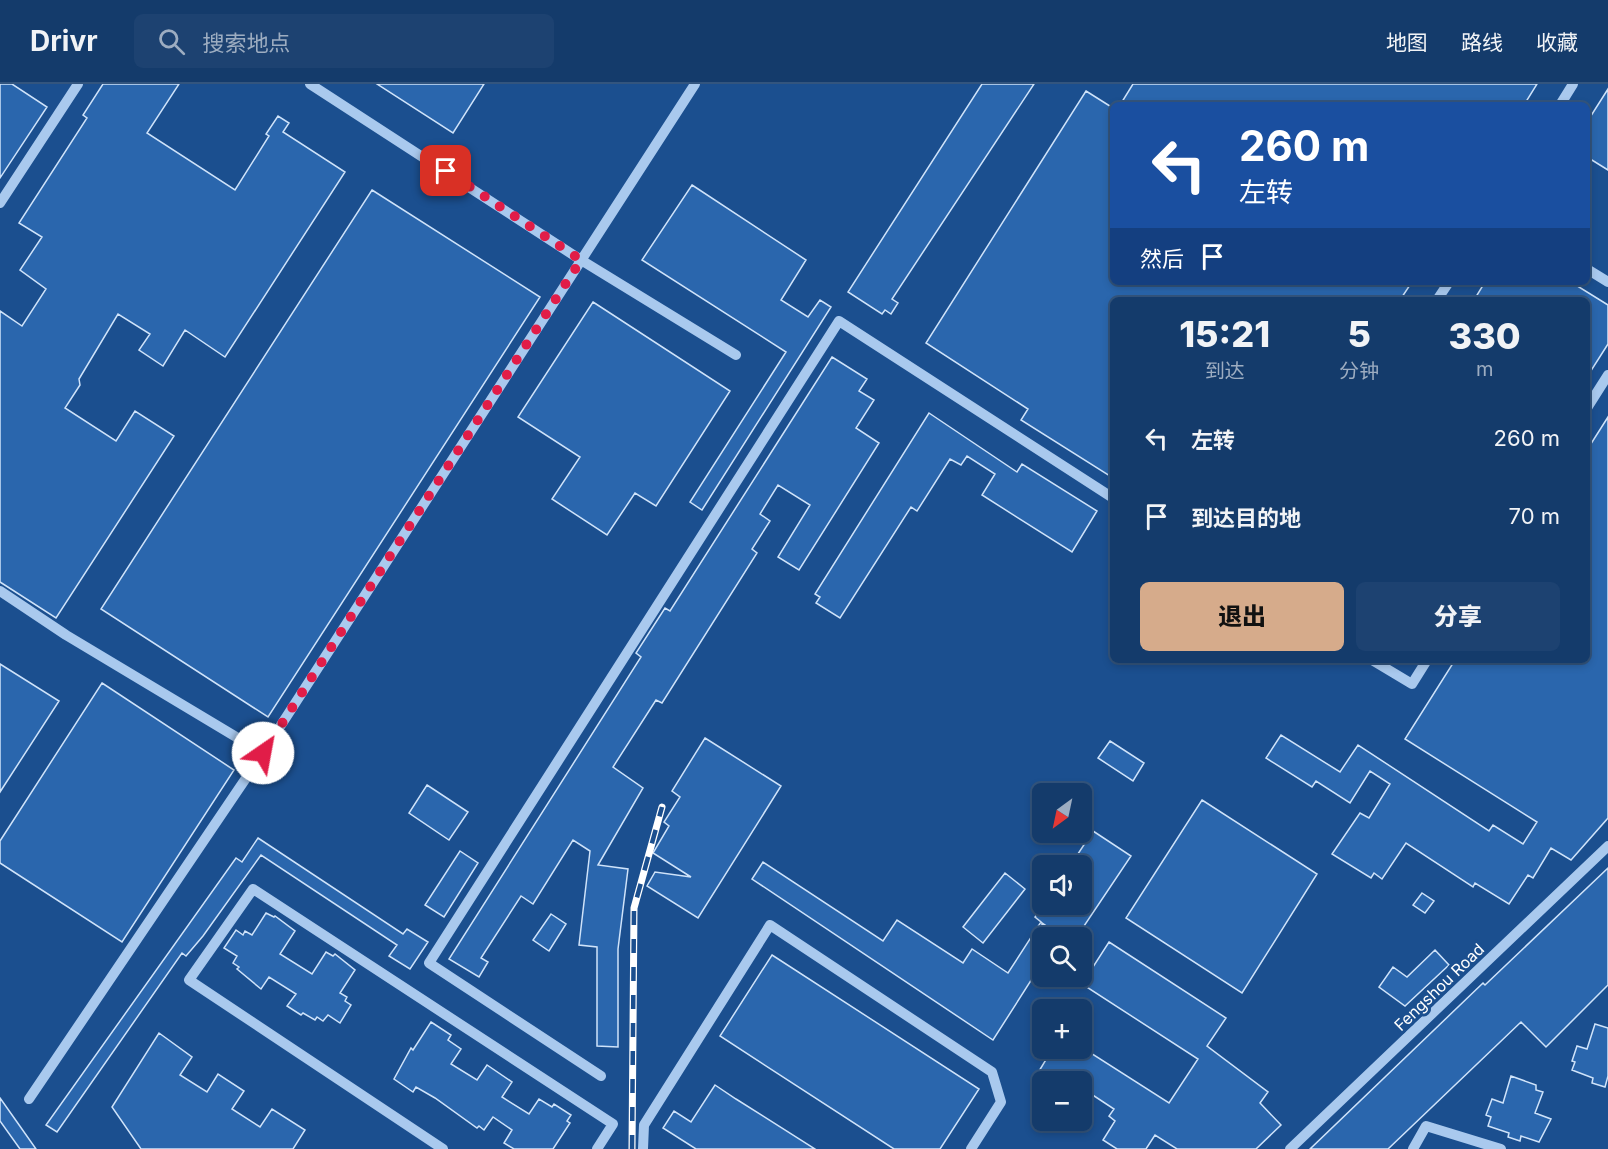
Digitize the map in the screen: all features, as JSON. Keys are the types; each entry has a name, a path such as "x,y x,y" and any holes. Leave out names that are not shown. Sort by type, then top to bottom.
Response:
{"street":[{"path":"0,203 78,84"},
{"path":"310,84 581,260 736,355"},
{"path":"29,1099 263,753 694,84"},
{"path":"1562,102 1573,84"},
{"path":"1590,270 1608,282"},
{"path":"602,1076 429,963 839,321 1110,496"},
{"path":"1590,403 1608,375"},
{"path":"0,591 66,635 263,753"},
{"path":"1377,663 1412,684 1425,663"},
{"name":"Fengshou Road","path":"1290,1149 1608,846"},
{"path":"443,1149 189,980 253,889 613,1124 597,1149"},
{"path":"643,1149 644,1125 770,925 992,1072 1001,1102 971,1149"},
{"path":"1413,1149 1426,1126 1501,1149"}],"building":[{"path":"0,84 12,84 47,107 0,178"},
{"path":"103,84 179,84 147,133 235,190 269,136 266,134 278,116 289,123 283,132 345,172 225,357 185,330 163,366 139,350 150,334 118,314 79,379 80,385 65,408 116,441 135,411 174,436 56,618 0,582 0,311 22,326 46,289 20,270 42,237 19,223 87,118 83,115"},
{"path":"377,84 484,84 453,133"},
{"path":"982,84 1034,84 892,299 898,303 891,314 885,310 882,314 848,292"},
{"path":"1133,84 1537,84 1526,102 1122,102"},
{"path":"1608,89 1608,170 1590,159 1590,117"},
{"path":"1086,91 1110,106 1110,285 1410,285 1402,297 1110,297 1110,476 1021,420 1028,409 926,343"},
{"path":"692,185 806,260 781,300 808,317 820,300 831,307 702,510 690,502 786,352 642,260"},
{"path":"372,190 540,297 268,717 101,609"},
{"path":"1483,285 1576,285 1608,305 1608,344 1590,372 1590,297 1476,297"},
{"path":"593,302 730,391 656,506 635,493 607,535 552,499 580,457 518,417"},
{"path":"832,357 867,379 859,391 874,400 856,428 879,443 799,570 778,557 810,505 778,485 760,514 770,521 752,549 757,553 662,703 656,700 613,767 643,788 598,865 628,869 618,949 618,1047 597,1046 597,947 579,945 590,851 573,840 533,904 521,896 481,958 488,962 479,977 449,959 641,657 636,653 665,608 670,611"},
{"path":"929,413 1017,472 1022,464 1097,511 1072,552 982,495 995,474 967,456 961,465 950,459 917,511 911,507 840,618 816,603 820,597 815,594"},
{"path":"1608,417 1608,818 1571,860 1551,848 1533,878 1528,875 1509,904 1475,883 1473,887 1406,843 1382,879 1374,873 1371,878 1332,854 1360,813 1369,818 1390,784 1370,771 1350,803 1316,781 1312,787 1266,758 1281,735 1340,772 1358,745 1489,831 1493,825 1523,844 1537,822 1405,739 1453,663 1590,663 1590,445"},
{"path":"0,664 59,701 0,792"},
{"path":"102,683 234,770 122,942 0,863 0,841"},
{"path":"705,738 781,786 698,918 647,886 655,872 691,877 653,853 669,826 664,822 680,797 672,791"},
{"path":"1110,741 1144,763 1133,781 1098,758"},
{"path":"427,785 468,812 449,840 409,813"},
{"path":"1202,800 1317,874 1242,993 1126,918"},
{"path":"1093,831 1131,856 1092,914 1092,855 1077,855 1085,843 1092,843"},
{"path":"258,838 403,934 407,929 428,942 410,969 389,956 397,945 261,855 203,936 186,956 182,953 57,1132 46,1125 236,858 242,862"},
{"path":"460,851 478,863 444,917 425,905"},
{"path":"763,862 883,941 897,920 963,963 972,949 1008,973 1032,936 1032,979 993,1040 752,879"},
{"path":"1608,868 1608,985 1546,1047 1521,1022 1388,1149 1310,1149 1483,983 1485,985"},
{"path":"1005,873 1025,889 983,943 963,927"},
{"path":"1422,893 1434,901 1425,913 1413,905"},
{"path":"266,913 275,916 295,931 280,954 312,974 326,952 333,956 335,954 355,970 340,993 347,997 345,1001 351,1005 340,1023 328,1015 323,1021 317,1017 315,1020 303,1013 301,1015 287,1006 296,994 269,977 261,989 237,969 239,967 233,963 237,956 224,948 236,930 243,935 245,931 252,935"},
{"path":"551,914 566,924 549,951 533,940"},
{"path":"1036,915 1091,915 1083,927 1048,927 1042,923 1042,927 1038,927 1041,922 1035,917"},
{"path":"1109,942 1226,1018 1207,1046 1268,1092 1260,1103 1281,1125 1256,1149 1177,1149 1155,1135 1146,1149 1117,1149 1103,1140 1115,1121 1109,1116 1114,1109 1092,1095 1092,1071 1039,1071 1046,1059 1092,1059 1092,1054 1169,1103 1198,1059 1087,987 1092,987 1092,968"},
{"path":"1435,950 1449,965 1405,1006 1379,987 1393,967 1407,977"},
{"path":"772,955 979,1089 940,1149 894,1149 720,1036"},
{"path":"431,1022 451,1035 448,1040 461,1049 451,1064 477,1080 487,1065 512,1082 502,1097 529,1114 539,1099 552,1107 554,1104 571,1115 567,1121 570,1123 553,1149 514,1149 504,1143 512,1130 493,1117 484,1130 479,1126 477,1128 435,1098 416,1087 413,1092 394,1079 411,1048 413,1050"},
{"path":"1595,1024 1608,1028 1608,1076 1605,1087 1592,1083 1593,1078 1572,1070 1575,1062 1572,1061 1577,1046 1587,1049"},
{"path":"159,1033 192,1057 180,1075 207,1092 218,1074 244,1091 232,1109 260,1127 272,1109 305,1130 293,1149 141,1149 112,1107"},
{"path":"1511,1076 1536,1085 1536,1090 1543,1092 1535,1113 1551,1119 1539,1142 1521,1136 1520,1141 1508,1137 1509,1133 1488,1126 1491,1117 1486,1115 1492,1099 1503,1103"},
{"path":"715,1085 815,1149 696,1149 663,1128 674,1111 691,1122"},
{"path":"0,1098 36,1149 20,1149 0,1121"}],"railway":[{"path":"632,1149 634,908 662,807"}],"route":[{"path":"263,753 581,260 446,171"}]}
